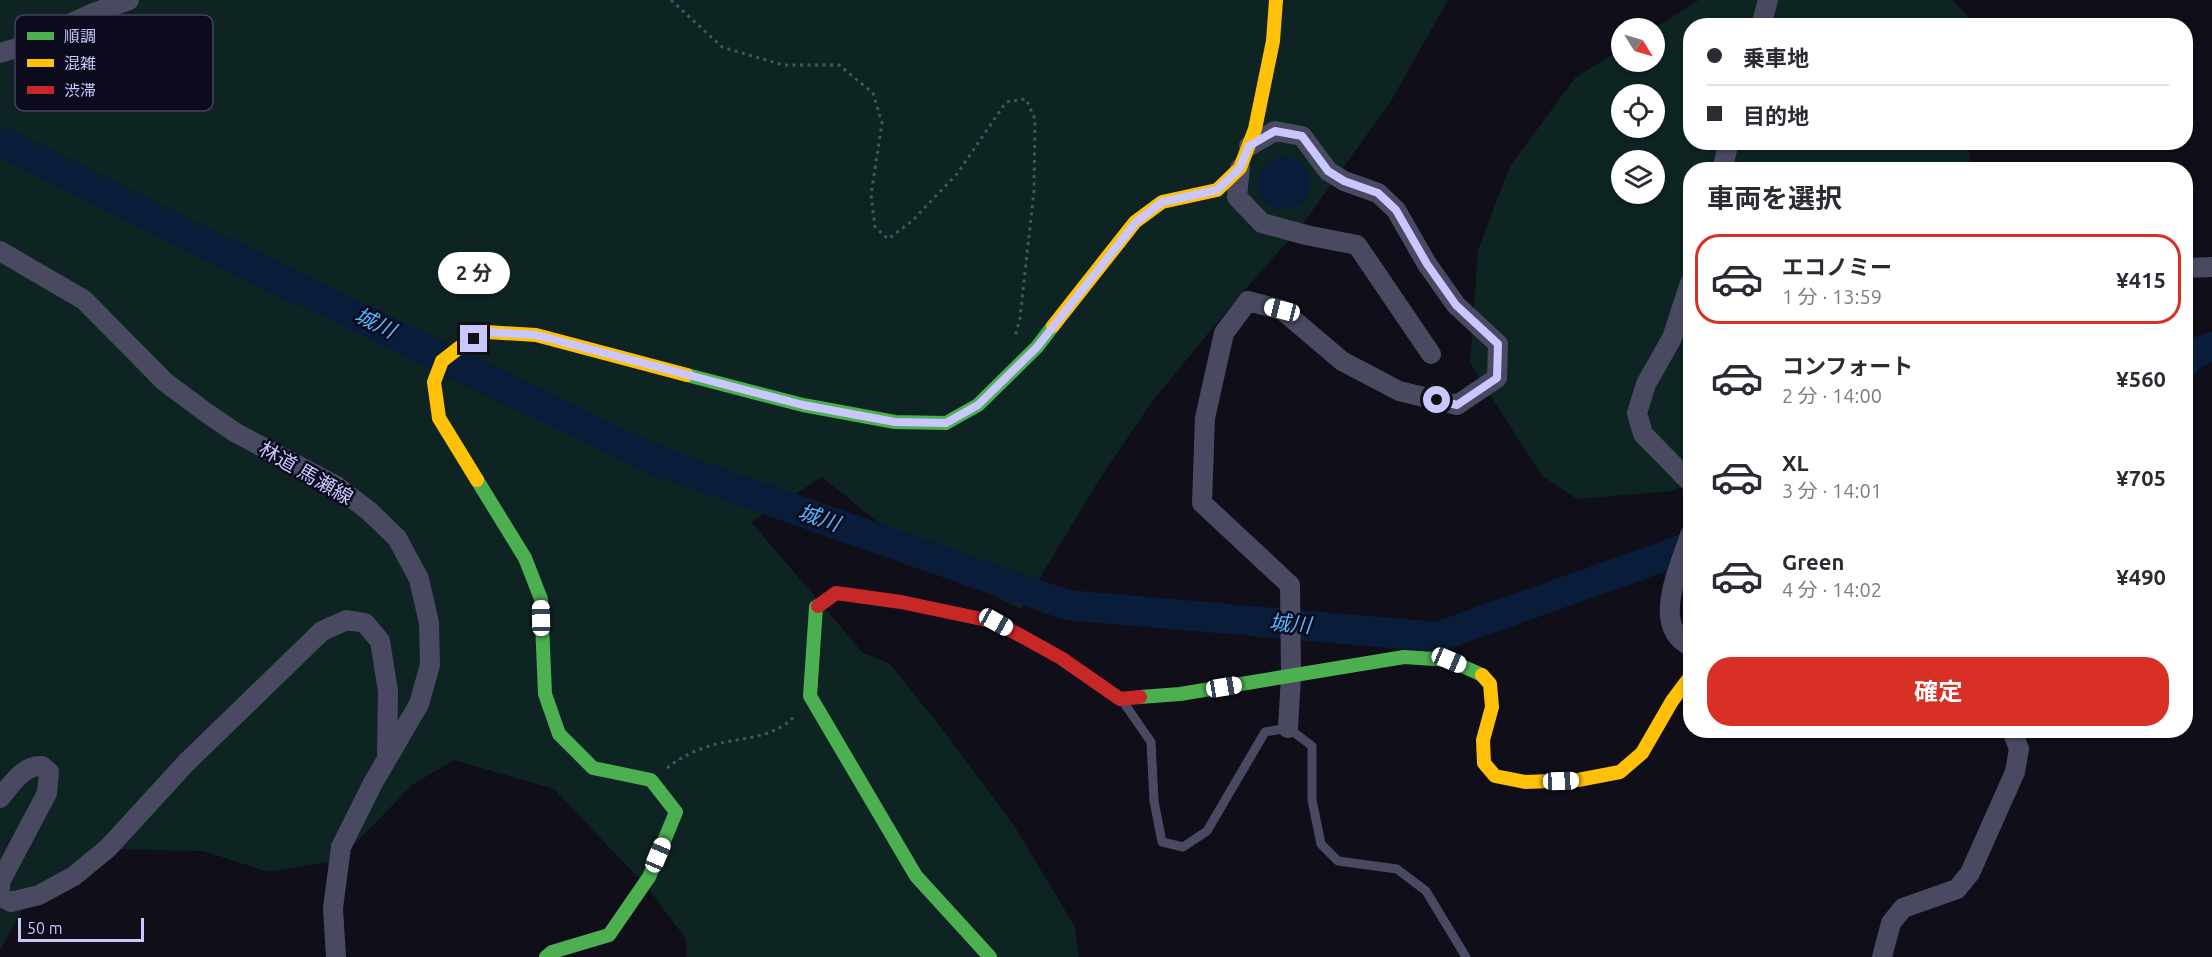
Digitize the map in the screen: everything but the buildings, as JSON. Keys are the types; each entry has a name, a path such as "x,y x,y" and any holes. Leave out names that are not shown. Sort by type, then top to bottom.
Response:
{"street":[{"path":"89,15 129,0"},
{"path":"1276,0 1273,41 1256,129 1240,168 1237,197 1262,223 1357,245 1431,354"},
{"path":"1763,18 1768,0"},
{"path":"0,53 15,49"},
{"path":"1249,146 1275,131 1302,136 1328,171 1344,181 1378,193 1396,210 1427,264 1456,305 1498,344 1497,378 1457,405 1399,391 1342,361 1282,310 1248,302 1224,333 1205,418 1202,503 1290,585 1291,676 1288,728"},
{"path":"546,957 552,952 609,935 649,877 676,812 651,780 592,768 559,734 545,694 541,599 525,558 439,418 434,382 442,361 460,347 487,332 536,335 803,405 895,422 946,423 978,405 1037,347 1136,222 1162,202 1217,190 1240,168"},
{"name":"林道 馬瀬線","path":"0,251 84,300 165,382 204,411 236,433 335,485 369,511 397,538 419,579 429,623 430,665 419,704 341,847 333,908 336,957"},
{"path":"2193,268 2212,267"},
{"path":"1683,304 1672,338 1646,384 1637,414 1643,434 1683,475"},
{"path":"1683,557 1671,595 1670,624 1683,642"},
{"path":"990,957 915,876 810,696 816,607 836,593 901,602 996,622 1061,658 1120,699 1180,694 1404,657 1449,660 1481,674 1490,684 1492,707 1484,740 1484,763 1495,776 1526,782 1578,780 1620,772 1642,753 1683,686"},
{"path":"0,798 19,775 33,765 42,766 49,772 46,793 0,882 0,896 11,902 39,895 74,876 108,848 186,763 322,631 347,620 365,623 380,641 388,691 387,759"},
{"path":"1882,957 1891,923 1903,908 1957,889 1970,873 2014,772 2019,749 2015,738"}],"lane":[{"path":"1120,699 1151,742 1154,801 1162,842 1183,847 1207,831 1265,732 1288,728 1312,746 1312,800 1321,844 1338,861 1397,869 1426,891 1466,957"}],"path":[{"path":"671,0 722,47 783,65 838,65 873,93 882,123 872,195 875,227 888,238 912,221 957,174 1006,102 1026,99 1035,119 1034,191 1020,318 1015,339"},
{"path":"651,780 681,757 710,746 765,735 792,720 810,696"}],"green space":[{"path":"0,0 1448,0 1391,101 1300,228 1238,297 1151,403 1099,480 1021,609 930,564 822,477 751,522 863,653 889,663 946,734 1015,827 1075,927 1079,957 687,957 686,939 647,887 554,789 454,760 412,785 339,860 268,872 203,851 105,849 33,891 0,950"},
{"path":"1699,0 1953,0 1968,17 1683,18 1683,150 1969,150 1970,162 1683,162 1683,486 1672,491 1577,499 1542,476 1470,363 1478,250 1510,166 1575,78 1611,55 1611,72 1665,72 1665,21"}],"water":[{"path":"1284,157 1294,159 1302,165 1308,173 1310,183 1308,193 1302,201 1294,207 1284,209 1274,207 1266,201 1260,193 1258,183 1260,173 1266,165 1274,159"}],"waterway":[{"name":"城川","path":"0,141 204,243 657,461 1067,605 1437,637 1683,549"},
{"name":"城川","path":"2193,355 2212,347"}],"traffic: fast":[{"path":"687,375 803,405 895,422 946,423 978,405 1037,347 1053,326"},
{"path":"477,480 525,558 541,599 545,694 559,734 593,768 651,780 676,812 649,877 609,935 552,952 546,957"},
{"path":"818,606 816,607 810,696 916,876 990,957"},
{"path":"1140,697 1180,694 1404,657 1449,660 1482,675"}],"traffic: slow":[{"path":"1053,326 1135,222 1162,202 1217,190 1240,168 1255,129 1273,41 1276,0"},
{"path":"477,480 439,418 434,382 442,361 460,347 487,332 536,335 687,375"},
{"path":"1482,675 1490,684 1492,707 1483,740 1484,763 1495,776 1525,782 1578,780 1620,772 1642,753 1683,686"}],"traffic: jam":[{"path":"818,606 836,593 901,602 996,622 1061,658 1120,699 1140,697"}],"route":[{"path":"474,339 487,332 536,335 803,405 895,422 946,423 978,405 1037,347 1136,222 1162,202 1217,190 1240,168 1249,146 1275,131 1302,136 1328,171 1344,181 1378,193 1396,210 1427,264 1456,305 1498,344 1497,378 1457,405 1437,400"}]}
